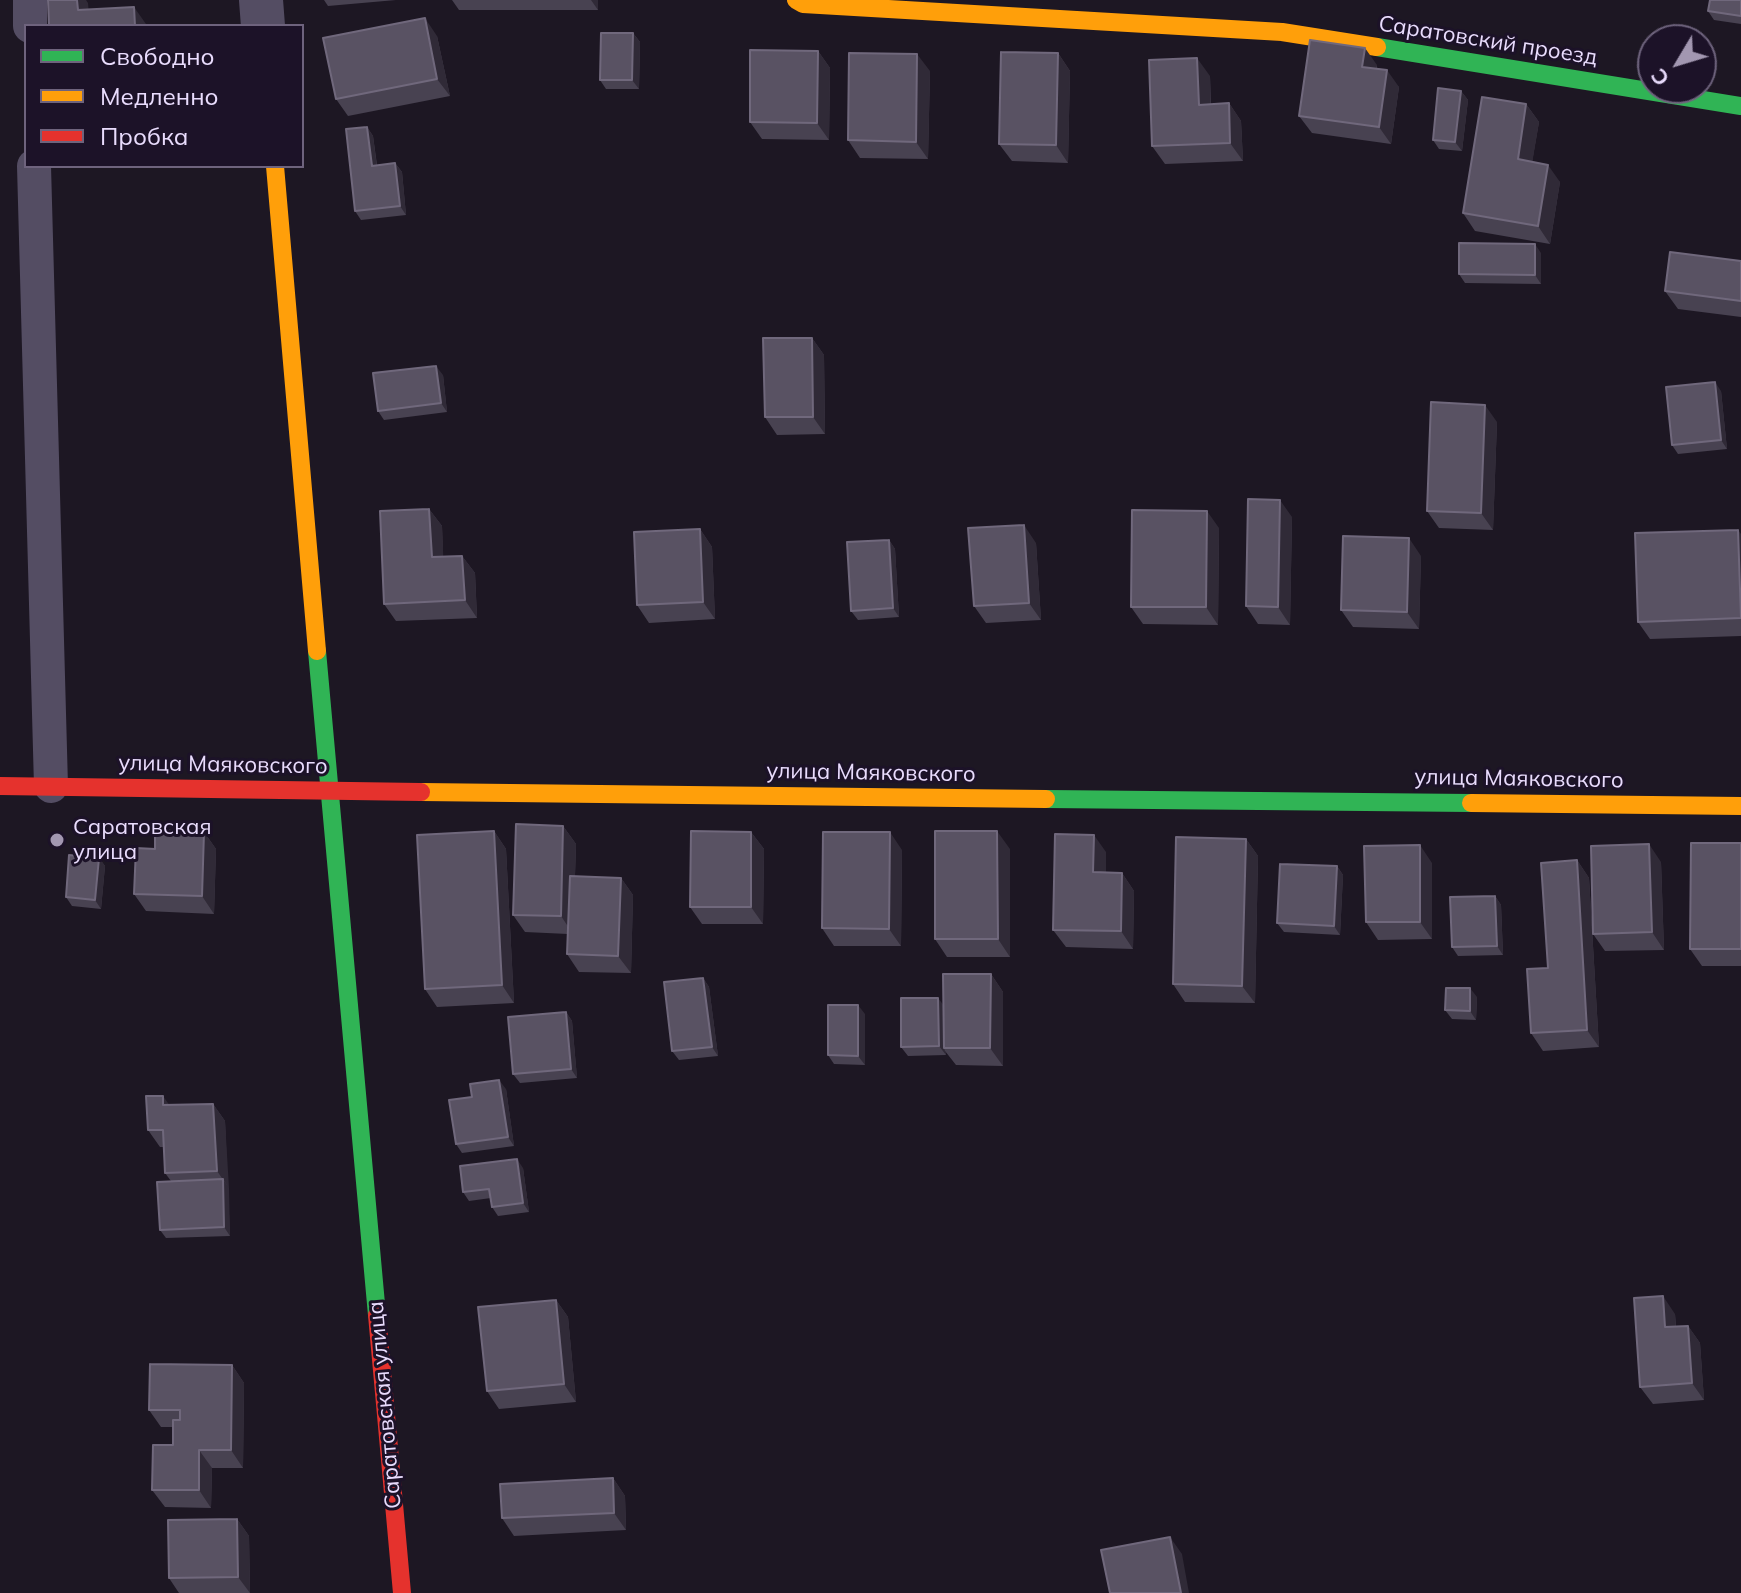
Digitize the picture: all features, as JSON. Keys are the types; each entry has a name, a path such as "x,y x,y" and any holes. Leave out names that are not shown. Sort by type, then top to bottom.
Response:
{"street":[{"path":"261,0 263,24"},
{"name":"Саратовский проезд","path":"796,0 803,4 1282,32 1741,106"},
{"name":"Саратовская улица","path":"275,168 402,1593"},
{"name":"улица Маяковского","path":"0,786 1741,806"}],"lane":[{"path":"30,0 30,24"},
{"path":"34,168 51,786"}],"building":[{"path":"48,0 77,0 78,10 134,7 135,24 49,24"},
{"path":"1710,0 1741,0 1741,16 1708,11"},
{"path":"425,18 437,79 336,99 323,38"},
{"path":"601,33 633,33 632,80 600,80"},
{"path":"1310,40 1365,48 1362,67 1387,70 1379,127 1299,116"},
{"path":"750,50 818,51 817,123 750,122"},
{"path":"1001,52 1058,53 1056,145 999,144"},
{"path":"849,53 917,54 916,142 848,140"},
{"path":"1197,58 1199,105 1229,103 1230,143 1152,146 1149,60"},
{"path":"1438,88 1461,91 1455,142 1433,140"},
{"path":"1482,97 1526,104 1518,159 1548,165 1538,226 1463,213"},
{"path":"367,127 372,166 395,163 400,206 355,211 346,129"},
{"path":"1459,243 1535,244 1535,275 1459,274"},
{"path":"1670,252 1741,261 1741,301 1665,291"},
{"path":"763,338 812,338 813,417 765,417"},
{"path":"436,366 441,403 378,411 373,373"},
{"path":"1715,382 1721,440 1672,445 1666,387"},
{"path":"1431,402 1485,405 1481,513 1427,511"},
{"path":"1248,499 1280,500 1278,607 1246,606"},
{"path":"429,509 432,557 462,556 465,600 384,604 380,511"},
{"path":"1132,510 1207,511 1206,607 1131,607"},
{"path":"1024,525 1029,603 974,606 968,528"},
{"path":"700,529 703,602 637,605 634,532"},
{"path":"1738,530 1741,618 1638,622 1635,533"},
{"path":"1343,536 1409,538 1407,612 1341,610"},
{"path":"889,540 893,608 851,611 847,542"},
{"path":"516,824 563,826 561,916 513,915"},
{"path":"155,830 204,832 202,896 134,894 136,848 155,849"},
{"path":"494,831 502,985 425,989 417,835"},
{"path":"691,831 751,832 751,907 690,907"},
{"path":"935,831 997,831 998,939 935,939"},
{"path":"823,832 890,832 889,929 822,928"},
{"path":"1055,834 1094,835 1093,872 1122,873 1121,931 1053,930"},
{"path":"1176,837 1246,839 1242,986 1173,984"},
{"path":"1691,843 1741,843 1741,949 1690,949"},
{"path":"1649,844 1652,932 1593,934 1591,846"},
{"path":"1420,845 1420,922 1366,922 1364,846"},
{"path":"69,855 99,858 95,900 66,897"},
{"path":"1577,860 1587,1030 1531,1033 1527,969 1548,968 1541,863"},
{"path":"1280,864 1337,866 1334,926 1277,923"},
{"path":"570,876 621,878 618,956 567,954"},
{"path":"1495,896 1497,946 1452,947 1450,897"},
{"path":"943,974 991,974 990,1048 944,1048"},
{"path":"703,978 712,1047 672,1051 664,982"},
{"path":"1446,988 1470,988 1470,1011 1445,1010"},
{"path":"901,998 938,998 939,1046 901,1047"},
{"path":"828,1005 858,1005 858,1056 828,1055"},
{"path":"566,1012 571,1069 513,1074 508,1017"},
{"path":"499,1080 508,1137 456,1144 449,1100 472,1097 470,1084"},
{"path":"146,1096 163,1096 163,1105 213,1104 217,1171 165,1173 163,1130 148,1130"},
{"path":"517,1159 523,1203 492,1207 489,1189 463,1192 460,1166"},
{"path":"223,1179 224,1227 160,1230 157,1182"},
{"path":"1663,1296 1665,1327 1688,1326 1692,1383 1640,1387 1634,1298"},
{"path":"556,1300 564,1384 487,1391 478,1307"},
{"path":"150,1364 232,1365 231,1450 199,1450 199,1490 152,1490 153,1445 173,1445 173,1420 180,1420 180,1410 149,1410"},
{"path":"613,1478 614,1513 502,1518 500,1484"},
{"path":"237,1519 238,1577 169,1578 168,1520"},
{"path":"1170,1537 1181,1593 1110,1593 1101,1550"}],"traffic: fast":[{"path":"1377,47 1741,106"},
{"path":"317,651 377,1315"},
{"path":"1046,799 1471,803"}],"traffic: slow":[{"path":"796,0 803,4 1282,32 1377,47"},
{"path":"275,168 317,651"},
{"path":"421,792 1046,799"},
{"path":"1471,803 1741,806"}],"traffic: jam":[{"path":"0,786 421,792"},
{"path":"377,1315 402,1593"}],"place":[{"name":"Саратовская улица","path":"57,840"}]}
